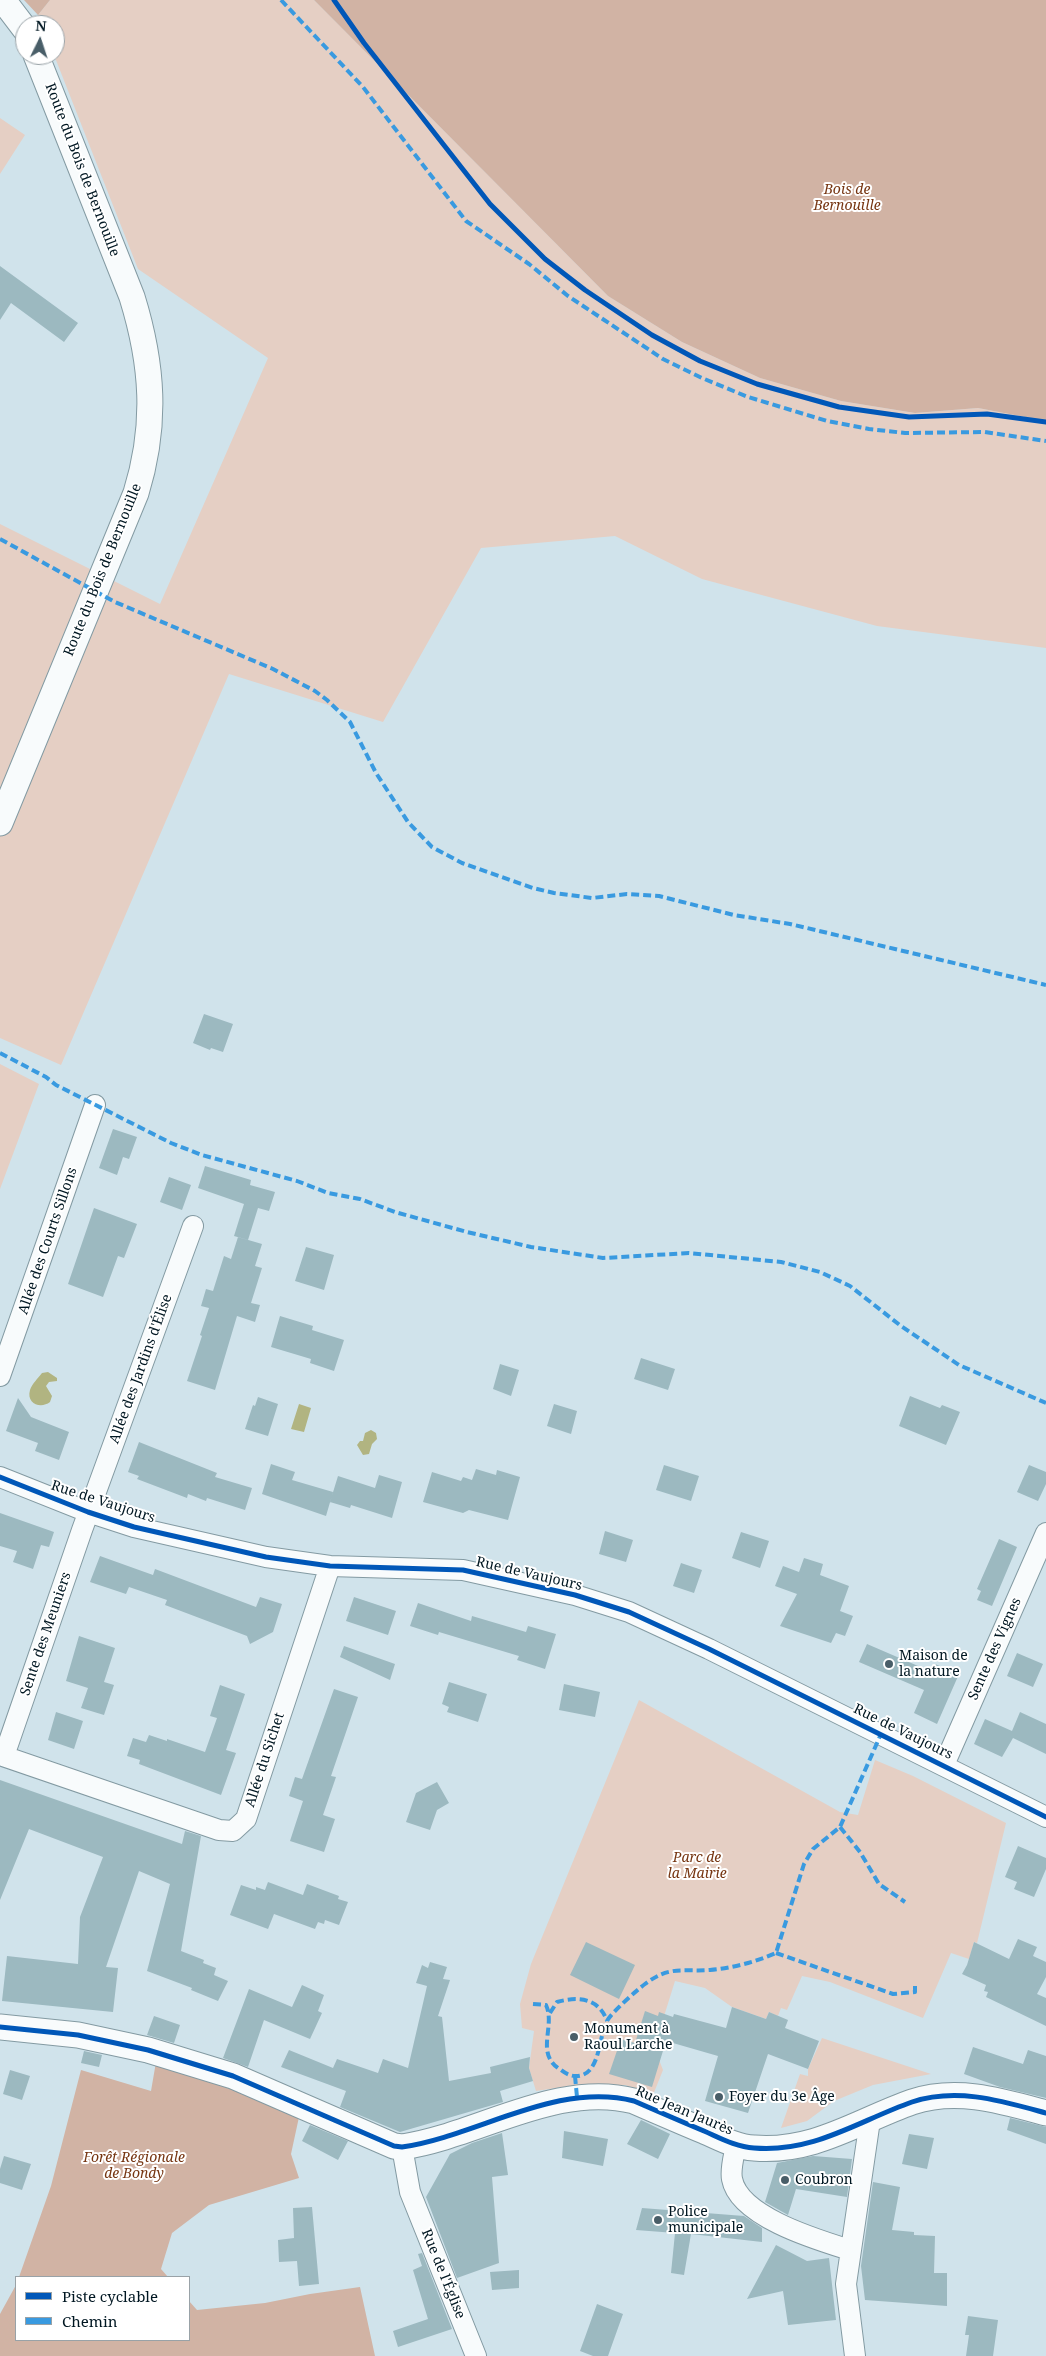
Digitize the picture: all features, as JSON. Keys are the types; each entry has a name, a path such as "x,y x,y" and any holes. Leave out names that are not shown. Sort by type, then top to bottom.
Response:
{"street":[{"path":"3,0 15,16"},
{"name":"Route du Bois de Bernouille","path":"0,823 136,493 147,453 151,405 143,333 132,297 40,65"},
{"name":"Allée des Courts Sillons","path":"0,1376 95,1105"},
{"name":"Allée des Jardins d'Élise","path":"88,1512 193,1226"},
{"name":"Rue de Vaujours","path":"0,1477 88,1512 134,1527 266,1557 330,1566 463,1570 576,1595 620,1609 709,1649 1046,1817"},
{"name":"Sente des Meuniers","path":"2,1755 88,1512"},
{"name":"Sente des Vignes","path":"944,1766 1046,1533"},
{"name":"Allée du Sichet","path":"2,1755 219,1830 233,1831 246,1819 330,1566"},
{"path":"0,2027 78,2035 148,2050 233,2076 394,2146 402,2147"},
{"name":"Rue Jean Jaurès","path":"402,2147 577,2097 617,2097 634,2101 736,2145 760,2149 795,2148 828,2138 913,2102 947,2096 964,2095 995,2099 1046,2113"},
{"path":"855,2356 846,2284 870,2120"},
{"path":"736,2145 732,2179 745,2203 795,2232 850,2250"},
{"name":"Rue de l'Église","path":"402,2147 410,2192 476,2356"}],"green space":[{"path":"24,0 50,0 38,15"},
{"path":"50,0 314,0 608,296 682,342 760,378 841,401 915,413 978,408 1046,421 1046,648 877,626 702,579 615,536 481,548 383,722 229,674 61,1065 0,1038 0,524 160,604 268,358 138,269 58,65 65,65 65,15 38,15"},
{"name":"Bois de Bernouille","path":"314,0 1046,0 1046,421 978,408 915,413 841,401 760,378 682,342 608,296"},
{"path":"0,118 25,135 0,174"},
{"path":"0,1064 39,1084 0,1189"},
{"name":"Parc de la Mairie","path":"639,1700 840,1812 858,1815 875,1760 913,1776 1006,1823 977,1943 974,1942 969,1959 951,1953 923,2018 830,1982 802,1976 787,2010 781,2008 778,2016 769,2012 766,2019 732,2007 705,1988 675,1981 660,2029 656,2052 663,2070 653,2095 625,2085 563,2087 536,2091 529,2068 534,2031 522,2028 520,2004 531,1964"},
{"path":"822,2038 931,2074 873,2085 834,2101 807,2121 781,2128 800,2074 808,2076 808,2069"},
{"name":"Forêt Régionale de Bondy","path":"156,2062 249,2090 299,2117 291,2154 299,2178 209,2205 172,2233 161,2269 167,2276 19,2276 51,2186 81,2070 151,2091"},
{"path":"15,2287 15,2341 190,2341 190,2302 197,2310 265,2303 360,2287 375,2356 0,2356 0,2314"}],"shaded area":[{"path":"48,1372 57,1378 57,1381 49,1382 46,1386 52,1396 50,1402 43,1405 35,1404 30,1399 30,1390 42,1373"},
{"path":"299,1404 311,1408 304,1432 291,1429"},
{"path":"371,1430 376,1433 377,1439 372,1444 369,1454 363,1455 357,1445 360,1441 363,1441 365,1433"}],"building":[{"path":"0,266 78,323 64,342 11,303 0,320"},
{"path":"204,1014 233,1024 223,1052 211,1048 210,1050 193,1043"},
{"path":"113,1129 137,1137 129,1159 123,1157 117,1175 99,1168"},
{"path":"205,1166 251,1180 250,1185 275,1192 269,1211 258,1208 248,1240 234,1236 244,1204 198,1188"},
{"path":"169,1177 191,1185 182,1210 160,1202"},
{"path":"94,1208 137,1224 124,1258 118,1256 103,1297 68,1284"},
{"path":"238,1237 262,1244 255,1266 262,1268 251,1303 260,1305 255,1322 237,1316 215,1390 187,1381 209,1308 201,1306 206,1289 213,1291 224,1256 231,1259"},
{"path":"306,1247 334,1255 324,1290 295,1281"},
{"path":"280,1316 313,1326 312,1330 344,1340 334,1371 310,1363 311,1359 271,1347"},
{"path":"641,1358 675,1369 668,1390 634,1379"},
{"path":"500,1364 519,1370 511,1396 493,1389"},
{"path":"910,1396 940,1408 942,1405 960,1412 946,1445 899,1426"},
{"path":"258,1397 278,1404 268,1436 245,1429 253,1405 255,1406"},
{"path":"18,1398 31,1417 69,1432 59,1460 35,1451 38,1443 6,1431"},
{"path":"554,1404 577,1411 571,1434 547,1426"},
{"path":"139,1442 217,1473 215,1477 252,1488 245,1510 207,1498 206,1501 188,1494 187,1498 137,1479 139,1476 128,1472"},
{"path":"271,1464 295,1472 292,1480 333,1492 326,1516 262,1494"},
{"path":"664,1465 699,1476 691,1501 656,1490"},
{"path":"1029,1465 1046,1472 1046,1484 1038,1501 1017,1492"},
{"path":"476,1469 496,1475 497,1470 520,1477 508,1520 469,1510 463,1513 423,1502 432,1472 461,1481 463,1477 472,1480"},
{"path":"379,1475 402,1482 392,1518 351,1505 350,1508 330,1502 338,1476 375,1488"},
{"path":"0,1513 54,1532 49,1547 41,1545 33,1569 13,1562 17,1551 0,1546"},
{"path":"605,1531 633,1540 626,1562 599,1554"},
{"path":"741,1532 769,1541 760,1568 732,1558"},
{"path":"999,1539 1017,1547 992,1606 977,1600 981,1591 977,1589"},
{"path":"100,1556 153,1575 155,1569 256,1607 260,1597 282,1604 273,1632 250,1644 247,1636 165,1605 167,1600 129,1587 126,1594 90,1582"},
{"path":"804,1558 823,1564 820,1575 849,1586 840,1611 853,1616 845,1636 836,1633 831,1643 780,1626 797,1594 775,1586 783,1566 799,1572"},
{"path":"681,1563 702,1570 694,1593 673,1586"},
{"path":"354,1597 396,1611 388,1635 346,1621"},
{"path":"418,1603 471,1621 472,1616 526,1632 528,1626 556,1634 545,1669 517,1660 519,1656 439,1632 438,1635 410,1626"},
{"path":"79,1636 115,1648 104,1682 114,1685 104,1715 81,1708 88,1688 66,1681"},
{"path":"867,1644 932,1672 935,1664 959,1674 937,1724 914,1713 924,1690 859,1662"},
{"path":"344,1646 395,1664 390,1680 340,1657"},
{"path":"1017,1653 1043,1664 1033,1687 1007,1676"},
{"path":"449,1682 487,1694 478,1722 447,1712 449,1707 442,1704"},
{"path":"564,1684 600,1692 595,1717 559,1710"},
{"path":"220,1685 245,1694 226,1750 236,1753 221,1795 139,1764 140,1760 127,1756 133,1738 146,1742 149,1735 205,1752 217,1718 210,1716"},
{"path":"334,1689 358,1697 331,1776 336,1777 323,1815 335,1819 324,1852 290,1841 303,1801 289,1796 295,1777 302,1779"},
{"path":"56,1712 83,1721 74,1749 48,1740"},
{"path":"1020,1712 1046,1724 1046,1754 1013,1738 1002,1757 974,1744 985,1719 1012,1731"},
{"path":"0,1780 182,1844 185,1831 201,1836 181,1951 204,1960 203,1963 216,1968 214,1975 228,1981 218,2001 191,1990 192,1988 147,1971 170,1884 139,1871 106,1967 118,1968 113,2012 2,2001 7,1956 78,1964 80,1917 103,1857 29,1829 0,1900"},
{"path":"437,1782 449,1803 437,1810 430,1830 406,1822 416,1793"},
{"path":"1018,1846 1046,1858 1046,1869 1034,1897 1014,1889 1017,1882 1005,1877"},
{"path":"268,1882 303,1895 307,1884 339,1896 338,1899 348,1902 339,1925 325,1920 324,1924 318,1922 315,1929 274,1914 268,1929 230,1915 241,1885 256,1890 256,1887 265,1890"},
{"path":"1018,1939 1037,1947 1033,1956 1046,1962 1046,1977 1037,1994 1046,1998 1046,2026 986,1997 988,1992 984,1991 986,1985 962,1974 967,1965 974,1942 1009,1959"},
{"path":"586,1942 635,1965 619,1999 570,1975"},
{"path":"430,1962 447,1967 443,1979 450,1980 438,2016 442,2017 449,2081 491,2073 490,2067 530,2057 529,2068 533,2081 500,2091 503,2102 400,2132 340,2107 346,2091 281,2067 289,2050 333,2068 337,2059 378,2073 383,2059 408,2068 427,1986 416,1983 422,1965 428,1968"},
{"path":"302,1985 324,1995 318,2011 322,2013 310,2039 264,2020 248,2067 223,2058 249,1989 292,2007"},
{"path":"732,2007 766,2019 769,2012 788,2020 785,2028 819,2041 808,2069 768,2054 748,2113 705,2101 718,2056 666,2041 652,2087 609,2074 621,2039 635,2043 645,2011 658,2016 659,2012 673,2017 674,2014 726,2028"},
{"path":"154,2016 180,2025 174,2043 147,2035"},
{"path":"973,2047 1023,2064 1028,2050 1046,2056 1046,2098 1000,2087 964,2074"},
{"path":"84,2051 102,2055 99,2067 81,2063"},
{"path":"10,2070 30,2076 22,2100 3,2094"},
{"path":"1010,2118 1046,2127 1046,2144 1007,2130"},
{"path":"641,2120 670,2134 658,2159 627,2144"},
{"path":"310,2125 348,2141 338,2160 302,2141"},
{"path":"564,2131 608,2139 603,2166 562,2158"},
{"path":"502,2133 508,2175 492,2177 499,2263 457,2278 426,2197 450,2154 472,2143"},
{"path":"909,2134 934,2138 927,2169 902,2164"},
{"path":"4,2156 31,2164 22,2190 0,2183 0,2169"},
{"path":"813,2156 852,2159 847,2197 796,2189 788,2215 765,2202 777,2163"},
{"path":"873,2182 900,2187 892,2230 914,2232 914,2235 935,2236 934,2273 947,2273 947,2306 865,2300 861,2266"},
{"path":"312,2207 319,2284 299,2286 297,2261 279,2262 278,2240 294,2238 293,2208"},
{"path":"642,2208 744,2216 762,2228 762,2242 691,2234 684,2275 671,2273 675,2233 636,2230"},
{"path":"776,2245 807,2261 829,2258 836,2320 788,2325 783,2291 747,2299"},
{"path":"422,2253 452,2329 398,2347 393,2331 428,2319 413,2270 422,2266 418,2254"},
{"path":"519,2270 519,2288 492,2290 490,2272"},
{"path":"597,2304 623,2314 608,2356 593,2356 580,2351"},
{"path":"968,2316 998,2320 993,2356 966,2356 969,2335 965,2335"}],"marked path":[{"path":"281,0 363,87 466,221 529,264 568,296 663,359 748,397 827,421 869,429 905,433 985,432 1046,441"},
{"path":"0,539 115,602 273,669 315,691 350,722 376,773 408,822 432,847 462,863 533,888 554,893 592,898 627,894 659,896 734,915 790,924 1046,985"},
{"path":"0,1053 46,1077 56,1085 171,1143 202,1155 297,1181 328,1193 360,1199 395,1212 467,1232 531,1247 603,1258 689,1253 781,1262 820,1272 850,1286 901,1326 959,1365 1046,1403"},
{"path":"533,2004 546,2005 549,2022 547,2048 553,2064 569,2075 583,2075 590,2070 594,2063 609,2017 654,1978 669,1972 710,1970 735,1966 776,1953 804,1864 813,1849 840,1827 881,1734"},
{"path":"840,1827 860,1852 879,1884 905,1902"},
{"path":"776,1953 893,1994 915,1992 915,1984"},
{"path":"550,2013 557,2002 580,1999 599,2007 607,2021"},
{"path":"575,2076 577,2097"}],"cycle path":[{"path":"334,0 364,43 490,204 545,259 585,290 652,335 700,361 757,384 839,407 909,417 987,414 1046,422"},
{"path":"0,1477 88,1512 134,1527 266,1557 330,1566 463,1570 575,1595 629,1612 709,1649 1046,1817"},
{"path":"0,2027 78,2035 148,2050 233,2076 394,2146 402,2147 431,2141 517,2112 576,2098 605,2097 634,2101 728,2142 754,2148 796,2146 816,2141 912,2102 929,2098 946,2096 979,2097 1046,2113"}],"place":[{"name":"Maison de la nature","path":"889,1664"},
{"name":"Monument à Raoul Larche","path":"574,2037"},
{"name":"Foyer du 3e Âge","path":"719,2097"},
{"name":"Coubron","path":"785,2180"},
{"name":"Police municipale","path":"658,2220"}]}
